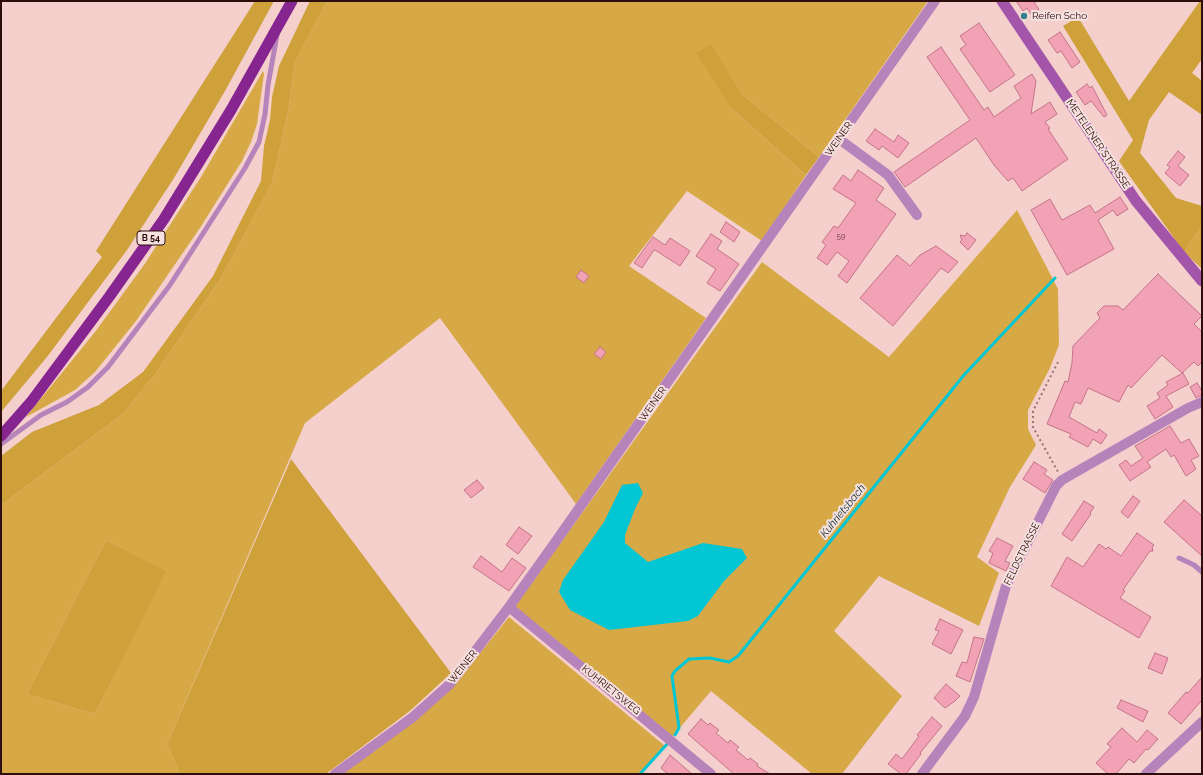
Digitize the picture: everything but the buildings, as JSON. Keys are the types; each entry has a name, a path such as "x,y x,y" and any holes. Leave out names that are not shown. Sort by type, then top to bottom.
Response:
{"highway":[{"name":"B 54","path":"1,436 31,402 109,297 164,219 206,153 292,1"}],"main road":[{"name":"METELENER STRASSE","path":"1002,1 1136,201 1202,281"}],"street":[{"name":"WEINER","path":"335,774 413,717 450,684 509,607 935,1"},
{"path":"839,139 888,174 917,215"},
{"name":"FELDSTRASSE","path":"922,774 965,716 971,704 1006,586 1056,486 1062,480 1188,408 1202,402"},
{"name":"KUHRIETSWEG","path":"509,607 711,774"},
{"path":"1146,774 1202,722"}],"lane":[{"path":"1,444 41,415 67,402 88,387 108,367 170,285 245,168 259,142 279,25"},
{"path":"1179,558 1194,565 1202,572"}],"path":[{"path":"1058,362 1033,412 1033,427 1062,480"}],"shaded area":[{"path":"255,1 274,1 225,91 174,178 127,250 47,357 1,412 1,391 102,257 96,251"},
{"path":"310,1 327,1 295,62 288,112 272,183 221,278 156,373 123,414 1,505 1,456 32,432 99,405 143,372 213,276 261,181 264,146 279,66"},
{"path":"327,1 928,1 819,157 743,95 711,45 731,108 806,175 762,241 687,191 629,266 706,318 576,504 440,318 305,423 167,744 180,774 1,774 1,505 123,414 156,373 221,278 272,183 288,112 295,62","holes":["106,540 165,571 95,714 27,694"]},
{"path":"1200,1 1202,1 1202,59 1192,73 1202,81 1202,115 1169,92 1149,120 1140,153 1176,198 1202,206 1202,225 1184,252 1119,161 1133,140 1063,26 1078,17 1129,101"},
{"path":"711,44 743,95 819,157 806,175 731,108 696,53"},
{"path":"263,71 264,74 257,124 251,142 242,161 200,228 136,321 95,372 75,390 26,417 95,332 144,265 201,177"},
{"path":"1017,210 1058,289 1059,345 1050,368 1028,410 1028,429 1036,445 1010,487 977,557 999,573 979,626 879,576 834,631 902,696 842,774 812,774 711,691 672,737 514,608 762,262 889,357"},
{"path":"1202,225 1202,269 1184,252"},
{"path":"291,459 451,673 411,710 326,774 180,774 167,744"},
{"path":"106,540 166,571 95,714 27,694"},
{"path":"509,617 665,746 642,774 343,774 452,688"}],"water":[{"path":"638,483 643,493 625,535 625,543 648,562 703,543 742,549 747,558 724,581 698,616 688,621 609,630 570,610 559,592 563,580 604,522 622,485"}],"waterway":[{"name":"Kuhrietsbach","path":"675,735 679,728 672,676 675,671 689,659 710,658 729,662 738,656 964,375 1055,278"},
{"name":"Kuhrietsbach","path":"640,774 668,743"}],"place":[{"name":"Reifen Scho","path":"1024,16"}]}
